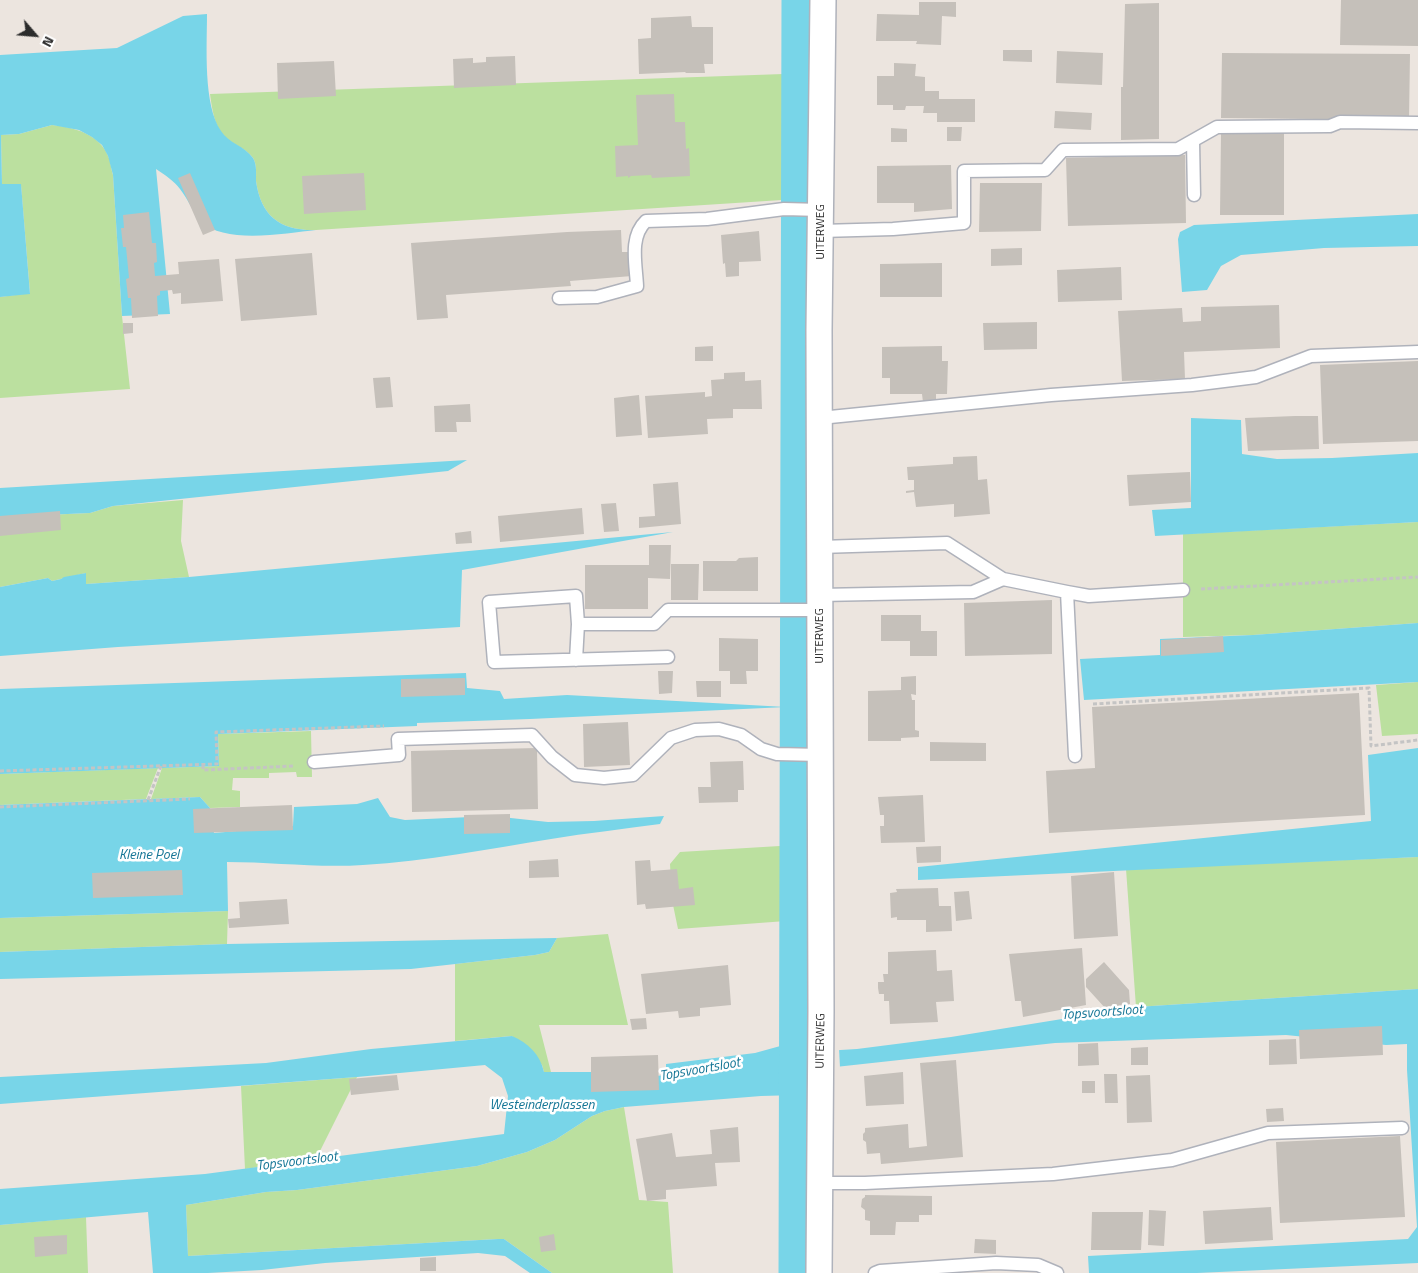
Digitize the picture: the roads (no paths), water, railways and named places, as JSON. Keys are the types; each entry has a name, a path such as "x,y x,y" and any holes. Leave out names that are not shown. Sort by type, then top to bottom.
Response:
{"street":[{"name":"UITERWEG","path":"819,1273 821,1042 808,606 820,547 819,330 816,217 823,0"}],"lane":[{"path":"559,298 597,297 637,286 635,244 640,226 646,221 707,219 784,209 816,217 893,229 964,223 964,171 1045,170 1063,150 1178,150 1217,127 1330,126 1340,122 1418,123"},
{"path":"1193,140 1194,195"},
{"path":"820,418 1050,395 1192,385 1256,377 1311,356 1418,352"},
{"path":"820,547 947,543 1003,578 1067,592 1088,596 1183,590"},
{"path":"578,624 654,624 668,610 808,606 973,592 1003,578"},
{"path":"1067,592 1075,756"},
{"path":"576,660 578,624 576,596 489,602 494,662 576,660 668,657"},
{"path":"314,762 399,755 398,739 532,735 552,757 575,775 604,778 634,774 671,738 695,730 718,729 741,735 761,749 777,754 813,755"},
{"path":"820,1183 865,1183 1053,1174 1172,1160 1268,1133 1402,1128"},
{"path":"875,1273 880,1271 996,1263 1038,1265 1057,1273"}],"water":[{"path":"207,14 207,75 215,120 224,135 246,150 253,158 256,166 256,181 259,193 268,213 283,224 293,228 316,230 256,236 224,233 211,228 201,221 178,186 156,169 170,314 122,316 113,175 108,156 102,145 79,130 52,125 19,134 1,135 2,184 21,184 30,294 0,297 0,55 117,48 183,16"},
{"path":"1418,214 1418,246 1324,248 1241,255 1221,266 1207,290 1182,292 1178,239 1180,232 1194,225"},
{"path":"1191,418 1241,420 1242,454 1277,459 1418,453 1418,522 1155,536 1152,510 1191,508"},
{"path":"467,460 448,471 113,506 90,513 0,517 0,488"},
{"path":"673,532 462,570 460,627 118,647 0,656 0,587 48,578 52,581 86,573 86,584 189,577"},
{"path":"1418,623 1418,682 1084,700 1080,659 1160,655 1160,639 1253,635"},
{"path":"466,673 467,688 500,691 504,699 567,695 786,707 417,723 417,726 218,734 219,766 0,774 0,689"},
{"path":"1418,748 1418,857 918,880 918,867 1371,821 1368,755"},
{"name":"Kleine Poel","path":"200,797 210,808 214,833 293,826 294,807 357,804 378,798 390,817 405,820 492,816 548,822 664,816 660,824 411,861 346,866 227,862 228,911 0,918 0,805"},
{"path":"557,938 549,952 535,955 411,969 0,979 0,952 227,944"},
{"name":"Westeinderplassen","path":"1418,989 1418,1263 1197,1273 1089,1273 1088,1256 1408,1239 1417,1227 1407,1044 1386,1045 1286,1035 1055,1043 808,1070 798,1095 761,1096 624,1107 605,1111 592,1116 555,1140 527,1152 477,1166 297,1190 266,1192 186,1205 188,1256 504,1239 552,1273 530,1273 505,1256 478,1253 325,1263 262,1270 208,1273 153,1273 148,1212 0,1225 0,1189 205,1174 504,1134 508,1096 502,1078 485,1065 357,1077 0,1104 0,1077 266,1063 371,1049 512,1036 532,1050 540,1060 544,1072 602,1072 603,1081 666,1075 666,1064 755,1053 802,1040 807,1052 857,1049 951,1037 1136,1007"}],"waterway":[{"path":"793,1273 796,0"}],"water label":[{"name":"Topsvoortsloot","path":"1102,1013"},
{"name":"Topsvoortsloot","path":"700,1070"},
{"name":"Topsvoortsloot","path":"297,1162"}]}
